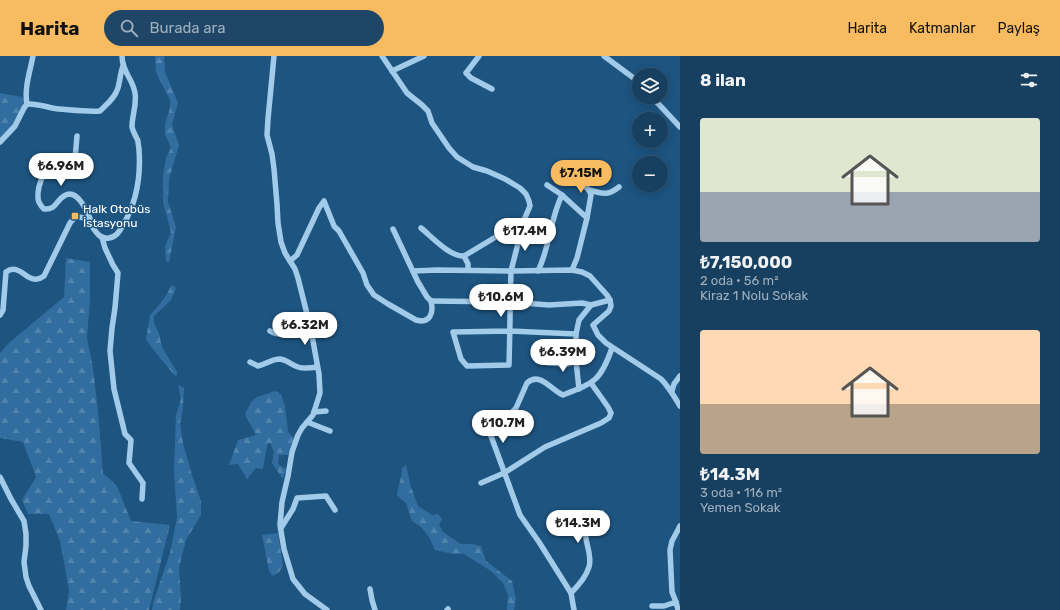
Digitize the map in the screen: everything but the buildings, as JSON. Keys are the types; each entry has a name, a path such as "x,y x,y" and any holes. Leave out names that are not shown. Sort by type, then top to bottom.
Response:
{"street":[{"path":"0,142 15,126 27,104 26,88 33,56"},
{"path":"0,315 3,310 6,272 10,269 15,269 30,278 36,280 40,279 44,276 75,217 86,219 96,232 102,237 108,238 115,236 131,210 136,190 139,149 132,127 136,102 134,88 123,66 122,56"},
{"path":"274,56 267,135 274,169 280,238 285,253 295,269 298,278 311,330 320,383 320,393 313,415 298,435 292,452 282,502 280,524 284,548 293,579 305,594 327,610"},
{"path":"382,56 407,93 422,104 428,111 432,123 448,148 457,157 473,167 505,179 520,188 526,194 529,201 530,206 524,220 511,271 510,302 510,331 509,365 467,366 461,359 453,332 510,331 576,334"},
{"path":"392,71 424,56"},
{"path":"479,56 466,73 471,78 492,89"},
{"path":"604,56 632,77"},
{"path":"27,104 34,103 58,109 100,111 111,101 117,90 120,73 123,66"},
{"path":"659,104 680,127"},
{"path":"77,136 75,159 62,157 53,161 40,182 38,199 44,209 48,209 52,208 64,196 70,194 77,197 84,206 96,232"},
{"path":"570,172 589,190 591,195 577,258 572,270"},
{"path":"548,185 587,218"},
{"path":"589,190 608,194 612,193 619,187"},
{"path":"538,271 547,248 551,225 562,196"},
{"path":"290,260 297,255 319,208 324,201 334,226 363,273 374,295 416,320 424,321 429,319 432,313 431,301 427,297 413,271 393,229"},
{"path":"421,228 446,249 461,257 524,220"},
{"path":"102,237 105,248 118,273 110,351 114,389 125,434 130,440 129,463 143,483 142,499"},
{"path":"464,256 468,264 468,270"},
{"path":"413,271 572,270 582,272 590,276 607,295 611,306 609,311 593,325 598,335 612,348 667,385 680,406"},
{"path":"431,301 510,302 544,305 582,303 590,305 610,300"},
{"path":"579,389 576,361 576,334 579,320 590,305"},
{"path":"270,331 274,334 287,334 311,330"},
{"path":"574,610 571,594 539,542 520,515 491,436 516,408 527,383 534,378 540,379 563,395 579,389 591,383 603,370 612,348"},
{"path":"250,362 258,366 271,360 279,359 288,361 297,367 317,367"},
{"path":"548,363 568,364 576,361"},
{"path":"672,391 674,384 680,376"},
{"path":"481,483 504,473 545,447 601,423 609,418 611,413 608,407 591,383"},
{"path":"314,412 326,411"},
{"path":"307,422 330,431"},
{"path":"0,477 24,521 26,534 24,562 26,577 41,610"},
{"path":"281,528 294,509 297,498 326,496 335,510"},
{"path":"571,594 584,577 589,567 586,537 588,523 595,516 602,513"},
{"path":"678,610 672,592 670,550 672,541 680,526"},
{"path":"370,589 375,610"},
{"path":"652,606 664,606 676,602"}],"green space":[{"path":"155,56 164,56 165,72 178,103 172,125 179,145 169,179 168,202 176,227 169,262 166,261 165,247 171,232 163,202 163,176 166,158 171,148 165,134 165,124 170,108 170,100 156,72"},
{"path":"0,93 22,97 25,100 14,124 0,139"},
{"path":"66,258 90,262 90,299 87,338 93,368 103,473 117,486 131,521 170,525 149,610 66,610 69,590 60,541 49,514 28,514 22,500 36,477 23,442 0,438 0,353 9,343 64,297"},
{"path":"172,285 176,288 171,300 154,316 154,323 160,336 163,349 177,372 177,375 175,376 146,339 150,315 160,304"},
{"path":"178,385 184,388 183,409 180,423 183,443 201,501 201,515 186,540 179,567 181,598 180,610 152,610 170,553 177,517 174,471 176,415 181,399"},
{"path":"275,391 281,394 285,406 288,432 294,438 288,455 279,455 278,464 286,469 283,479 272,463 274,452 270,443 268,443 263,469 256,468 247,479 238,464 229,465 238,440 256,435 245,414 251,402 257,397"},
{"path":"406,465 411,487 418,506 432,515 438,514 442,519 439,525 443,532 461,544 481,546 486,561 512,581 516,599 514,610 507,610 508,595 503,583 491,571 464,554 453,554 435,550 429,537 421,527 412,521 406,503 397,495 402,468"},
{"path":"278,533 283,566 279,572 273,576 269,571 262,535"}],"place":[{"name":"Halk Otobüs İstasyonu","path":"75,216"}]}
